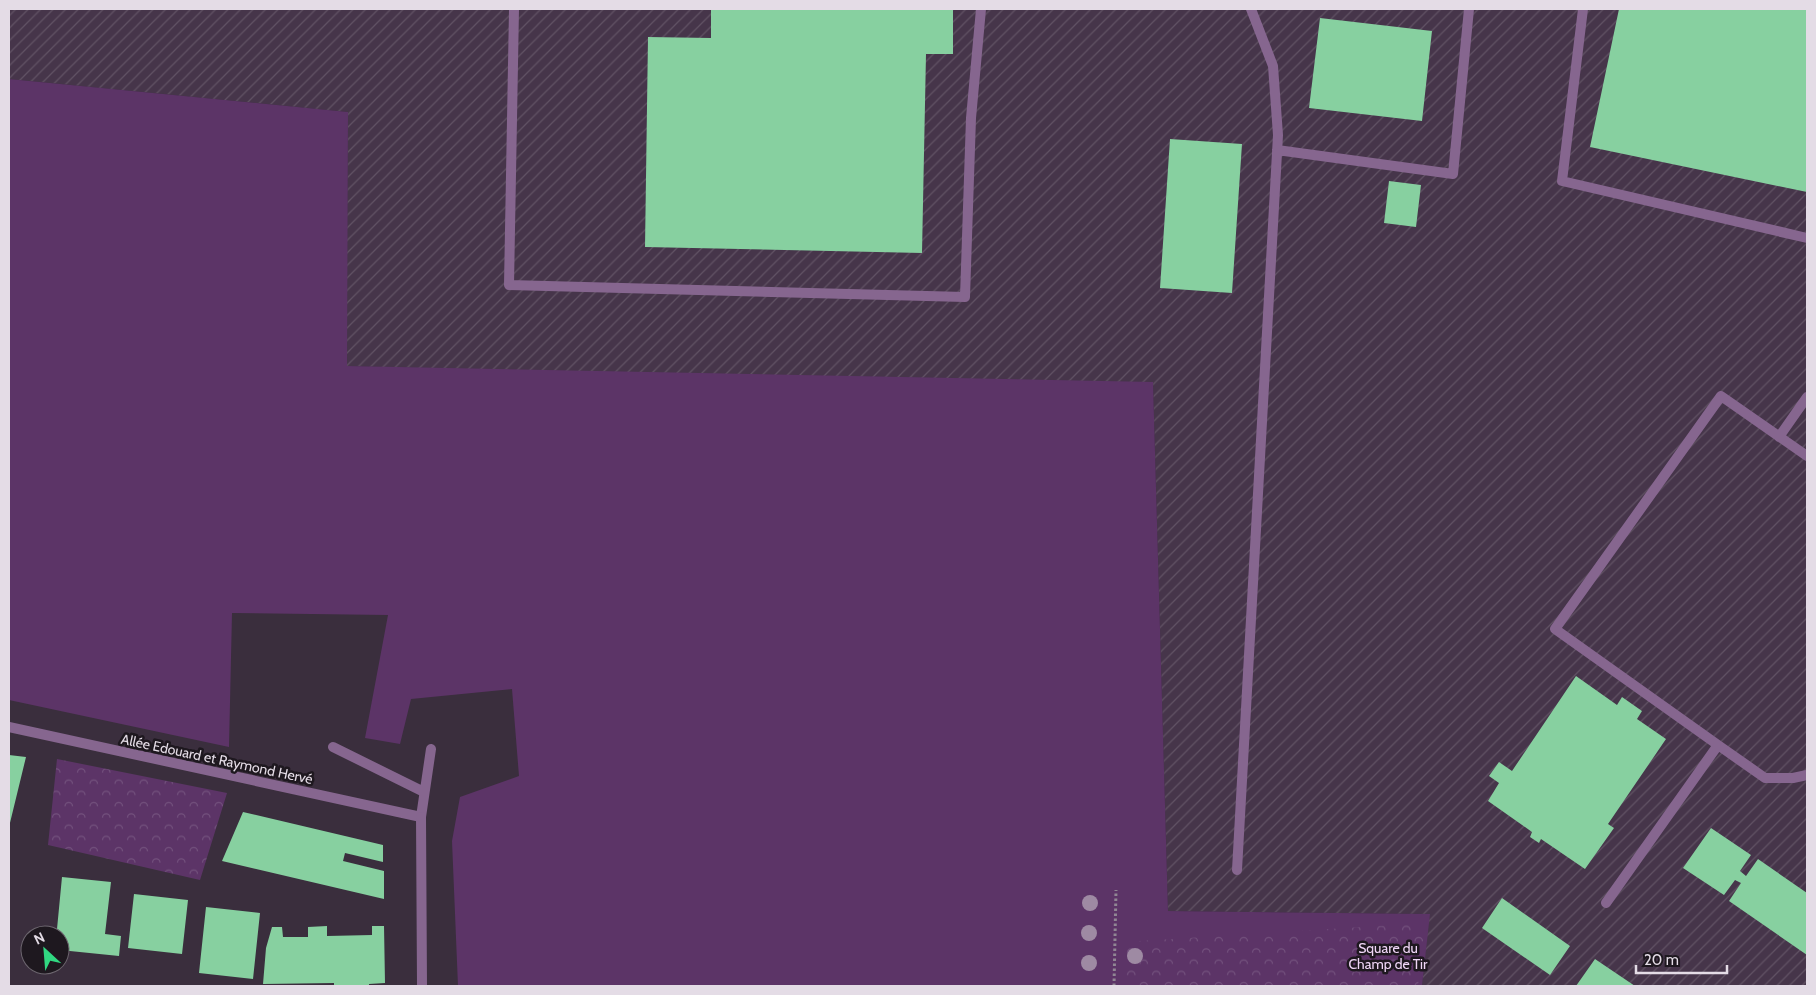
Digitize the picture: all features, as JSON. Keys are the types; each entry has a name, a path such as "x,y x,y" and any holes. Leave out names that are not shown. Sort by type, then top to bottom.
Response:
{"street":[{"path":"514,9 508,285 965,297 971,118 981,9"},
{"path":"1237,870 1278,134 1274,66 1251,9"},
{"path":"1277,150 1453,174 1469,9"},
{"path":"1583,9 1562,181 1807,238"},
{"path":"1807,456 1721,396 1555,630 1765,778 1793,778 1807,775"},
{"path":"1780,437 1807,397"},
{"name":"Allée Edouard et Raymond Hervé","path":"9,727 421,817"},
{"path":"1606,903 1718,745"},
{"path":"334,746 424,792"},
{"path":"422,986 421,817 431,749"}],"path":[{"path":"1114,986 1116,890"}],"shaded area":[{"path":"9,9 1807,9 1807,986 1422,986 1429,914 1168,911 1153,382 980,383 346,366 348,112 9,79"}],"green space":[{"path":"9,79 348,112 347,366 1153,382 1168,911 1430,914 1422,986 458,986 452,841 460,797 519,776 512,689 411,699 400,744 365,738 388,615 232,613 229,747 9,700"},
{"path":"57,759 227,793 200,880 48,845"},
{"name":"Square du Champ de Tir","path":"1425,923 1418,986 1124,986 1124,942"}],"building":[{"path":"711,9 953,9 953,54 926,54 922,253 645,247 648,37 711,38"},
{"path":"1619,9 1807,9 1807,192 1590,147"},
{"path":"1320,18 1432,31 1422,121 1309,108"},
{"path":"1170,139 1242,144 1232,293 1160,288"},
{"path":"1389,181 1421,185 1416,227 1384,223"},
{"path":"1576,676 1617,705 1622,697 1642,711 1637,719 1666,739 1608,824 1614,828 1585,869 1541,839 1539,843 1530,837 1532,832 1488,801 1499,783 1489,776 1499,762 1512,771"},
{"path":"9,755 26,757 9,827"},
{"path":"243,812 383,845 383,862 345,853 343,861 384,871 384,899 222,861"},
{"path":"1711,828 1751,855 1740,871 1746,876 1758,859 1807,893 1807,955 1729,901 1741,883 1735,880 1724,895 1683,868"},
{"path":"62,877 111,882 105,934 121,936 119,956 70,951 70,925 57,925"},
{"path":"134,894 188,900 182,954 128,948"},
{"path":"1502,898 1570,946 1550,975 1482,928"},
{"path":"206,907 260,913 253,979 199,973"},
{"path":"327,926 327,936 372,935 372,926 384,926 385,983 369,984 369,986 334,986 334,983 263,984 266,948 272,927 282,927 283,937 308,937 308,927"},
{"path":"1595,959 1635,986 1576,986"}]}
